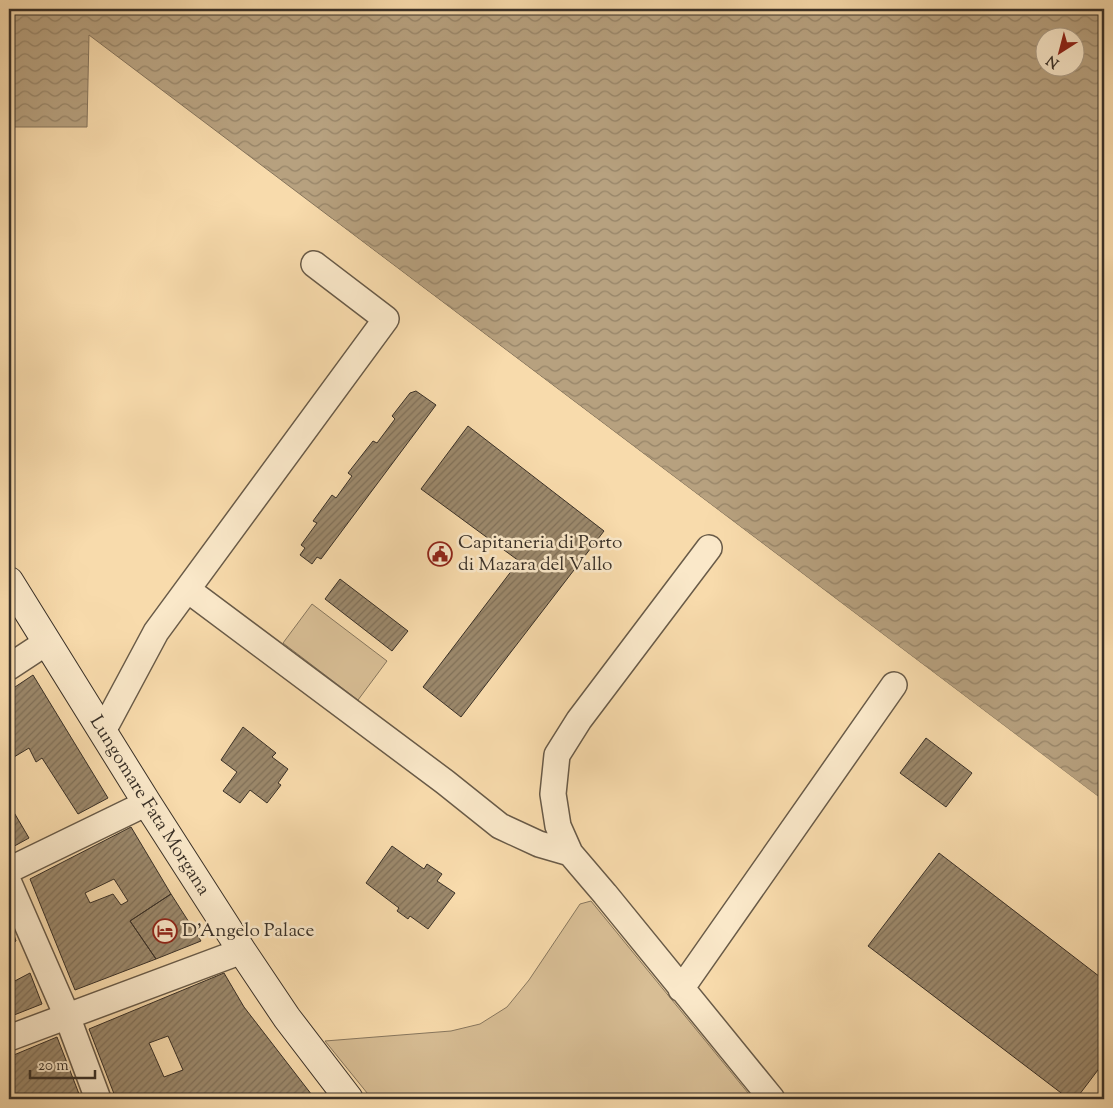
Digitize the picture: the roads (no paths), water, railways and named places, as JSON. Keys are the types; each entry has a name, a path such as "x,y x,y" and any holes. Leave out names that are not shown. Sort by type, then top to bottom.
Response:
{"main road":[{"name":"Lungomare Fata Morgana","path":"9,581 147,803 242,951 287,1018 349,1099"}],"street":[{"path":"103,731 156,632 386,319 314,264"},
{"path":"708,548 579,720 557,755 553,794 558,826 570,854 605,894 772,1099"},
{"path":"188,590 445,782 500,826 539,844 570,854"},
{"path":"9,667 47,642"},
{"path":"681,989 894,685"},
{"path":"9,870 147,803"},
{"path":"9,883 68,1016 98,1099"},
{"path":"9,1038 242,951"}],"water":[{"path":"9,9 1104,9 1104,801 89,35 87,127 9,127"}],"place":[{"name":"Capitaneria di Porto di Mazara del Vallo","path":"440,554"},
{"name":"D'Angelo Palace","path":"165,931"}]}
